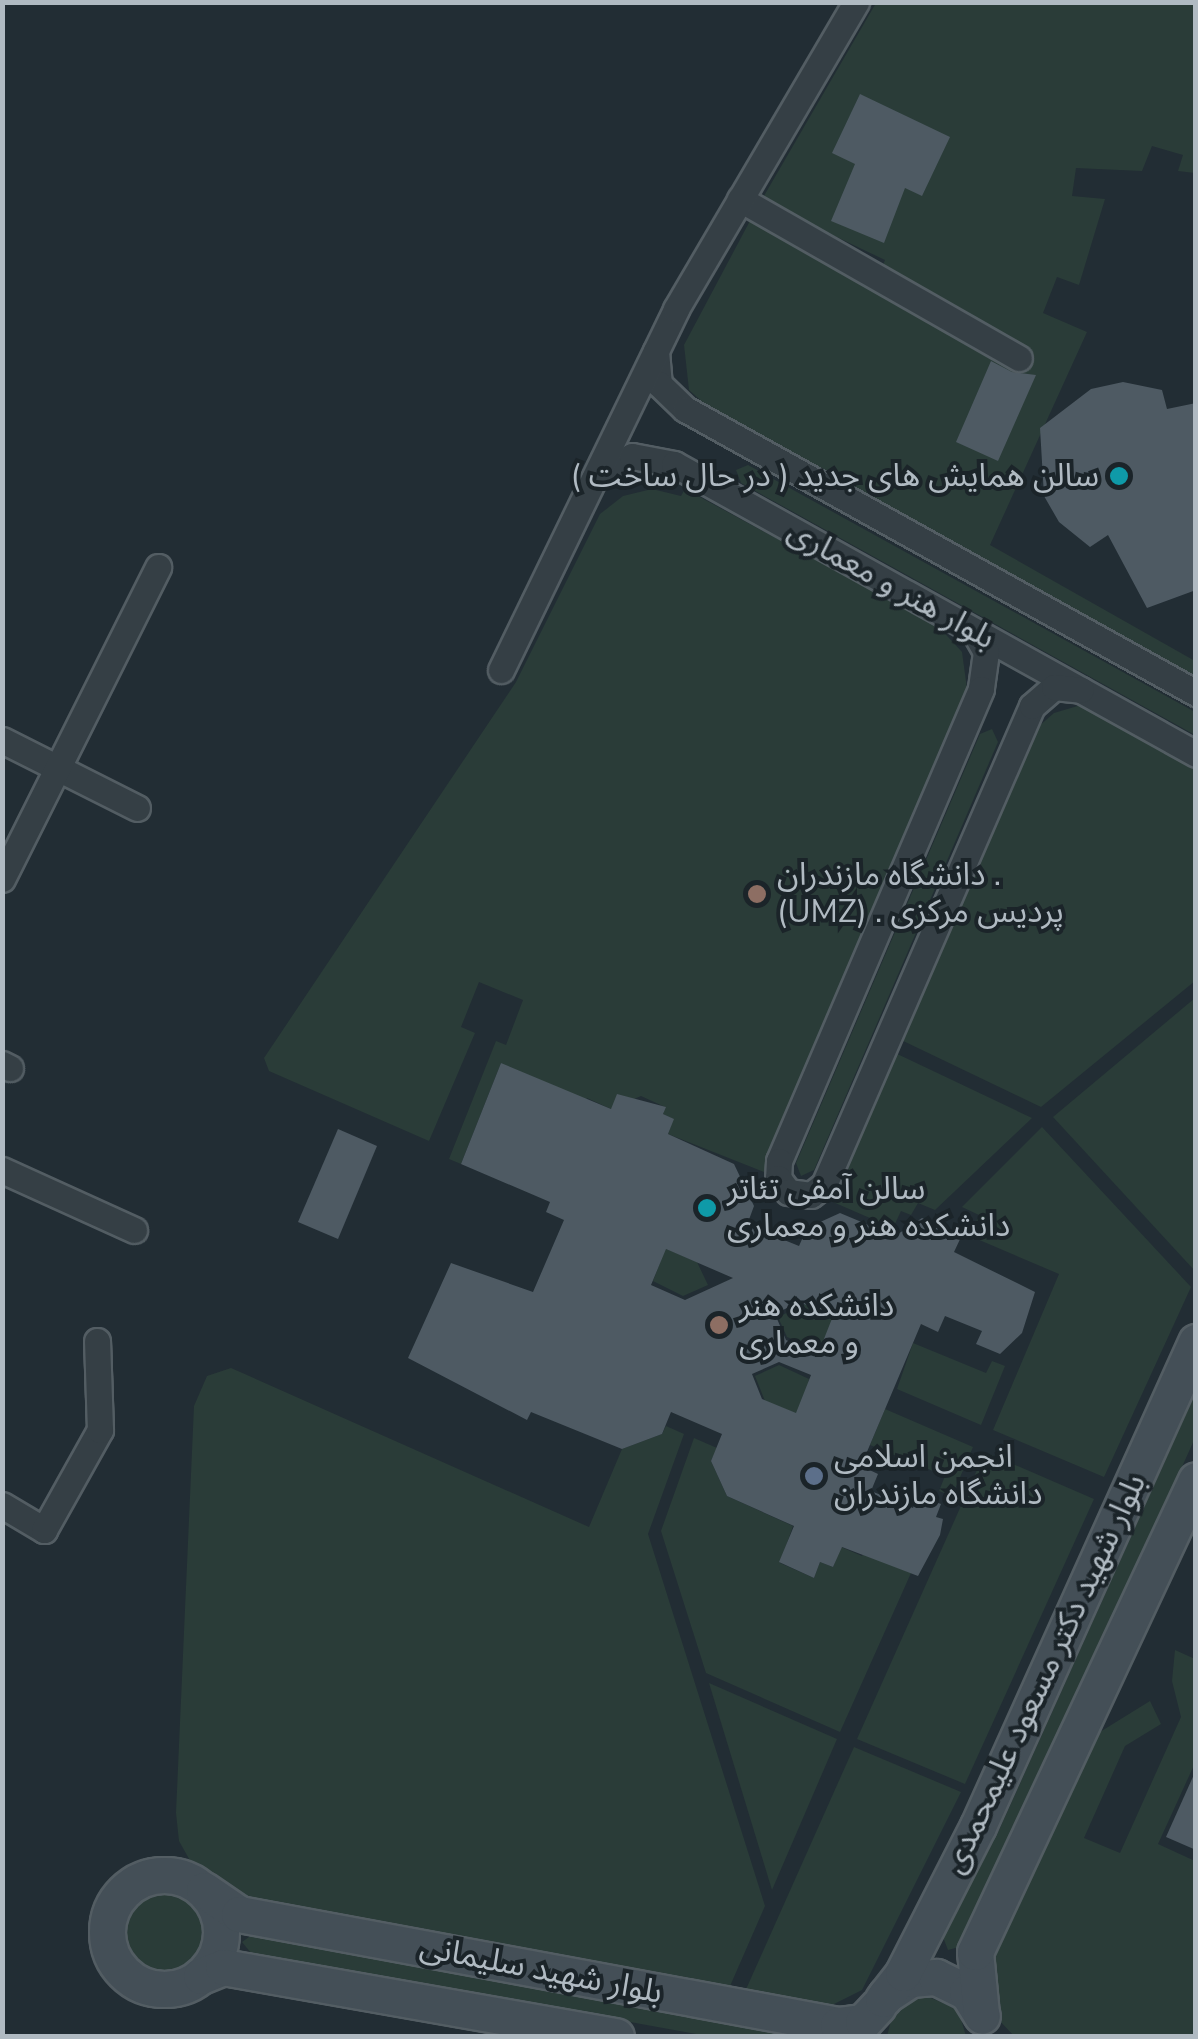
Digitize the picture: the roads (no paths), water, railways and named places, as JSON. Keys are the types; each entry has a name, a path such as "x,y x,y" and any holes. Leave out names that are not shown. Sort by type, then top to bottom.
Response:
{"main road":[{"name":"بلوار شهید دکتر مسعود علیمحمدی","path":"877,2014 906,1968 978,1826 1196,1342"},
{"name":"بلوار شهید دکتر مسعود علیمحمدی","path":"986,2027 973,1968 977,1946 1196,1480"},
{"path":"173,1875 204,1890 218,1912 221,1938 201,1976 169,1989 135,1981 116,1962 108,1930 114,1904 140,1880 173,1875"},
{"name":"بلوار شهید سلیمانی","path":"204,1890 239,1914 838,2025 863,2022 877,2014 903,1982 936,1977 960,1987 986,2027"},
{"name":"بلوار شهید سلیمانی","path":"201,1976 223,1967 616,2036"}],"street":[{"path":"501,670 658,342 856,2"},
{"path":"740,199 1019,358"},
{"name":"بلوار هنر و معماری","path":"658,342 654,365 659,384 685,410 1196,693"},
{"name":"بلوار هنر و معماری","path":"588,489 616,461 658,458 1196,754"},
{"path":"2,878 158,566"},
{"path":"974,630 986,652 982,689 779,1162 778,1178 788,1192 811,1195 824,1184 1032,706 1054,687 1082,690"},
{"path":"2,740 137,808"},
{"path":"2,1170 134,1230"},
{"path":"2,1505 44,1530 100,1430 97,1341"}],"place":[{"name":"سالن همایش های جدید ( در حال ساخت )","path":"1119,476"},
{"name":"دانشگاه مازندران . (UMZ) . پردیس مرکزی","path":"757,894"},
{"name":"سالن آمفی تئاتر دانشکده هنر و معماری","path":"707,1208"},
{"name":"دانشکده هنر و معماری","path":"719,1325"},
{"name":"انجمن اسلامی دانشگاه مازندران","path":"814,1476"}]}
